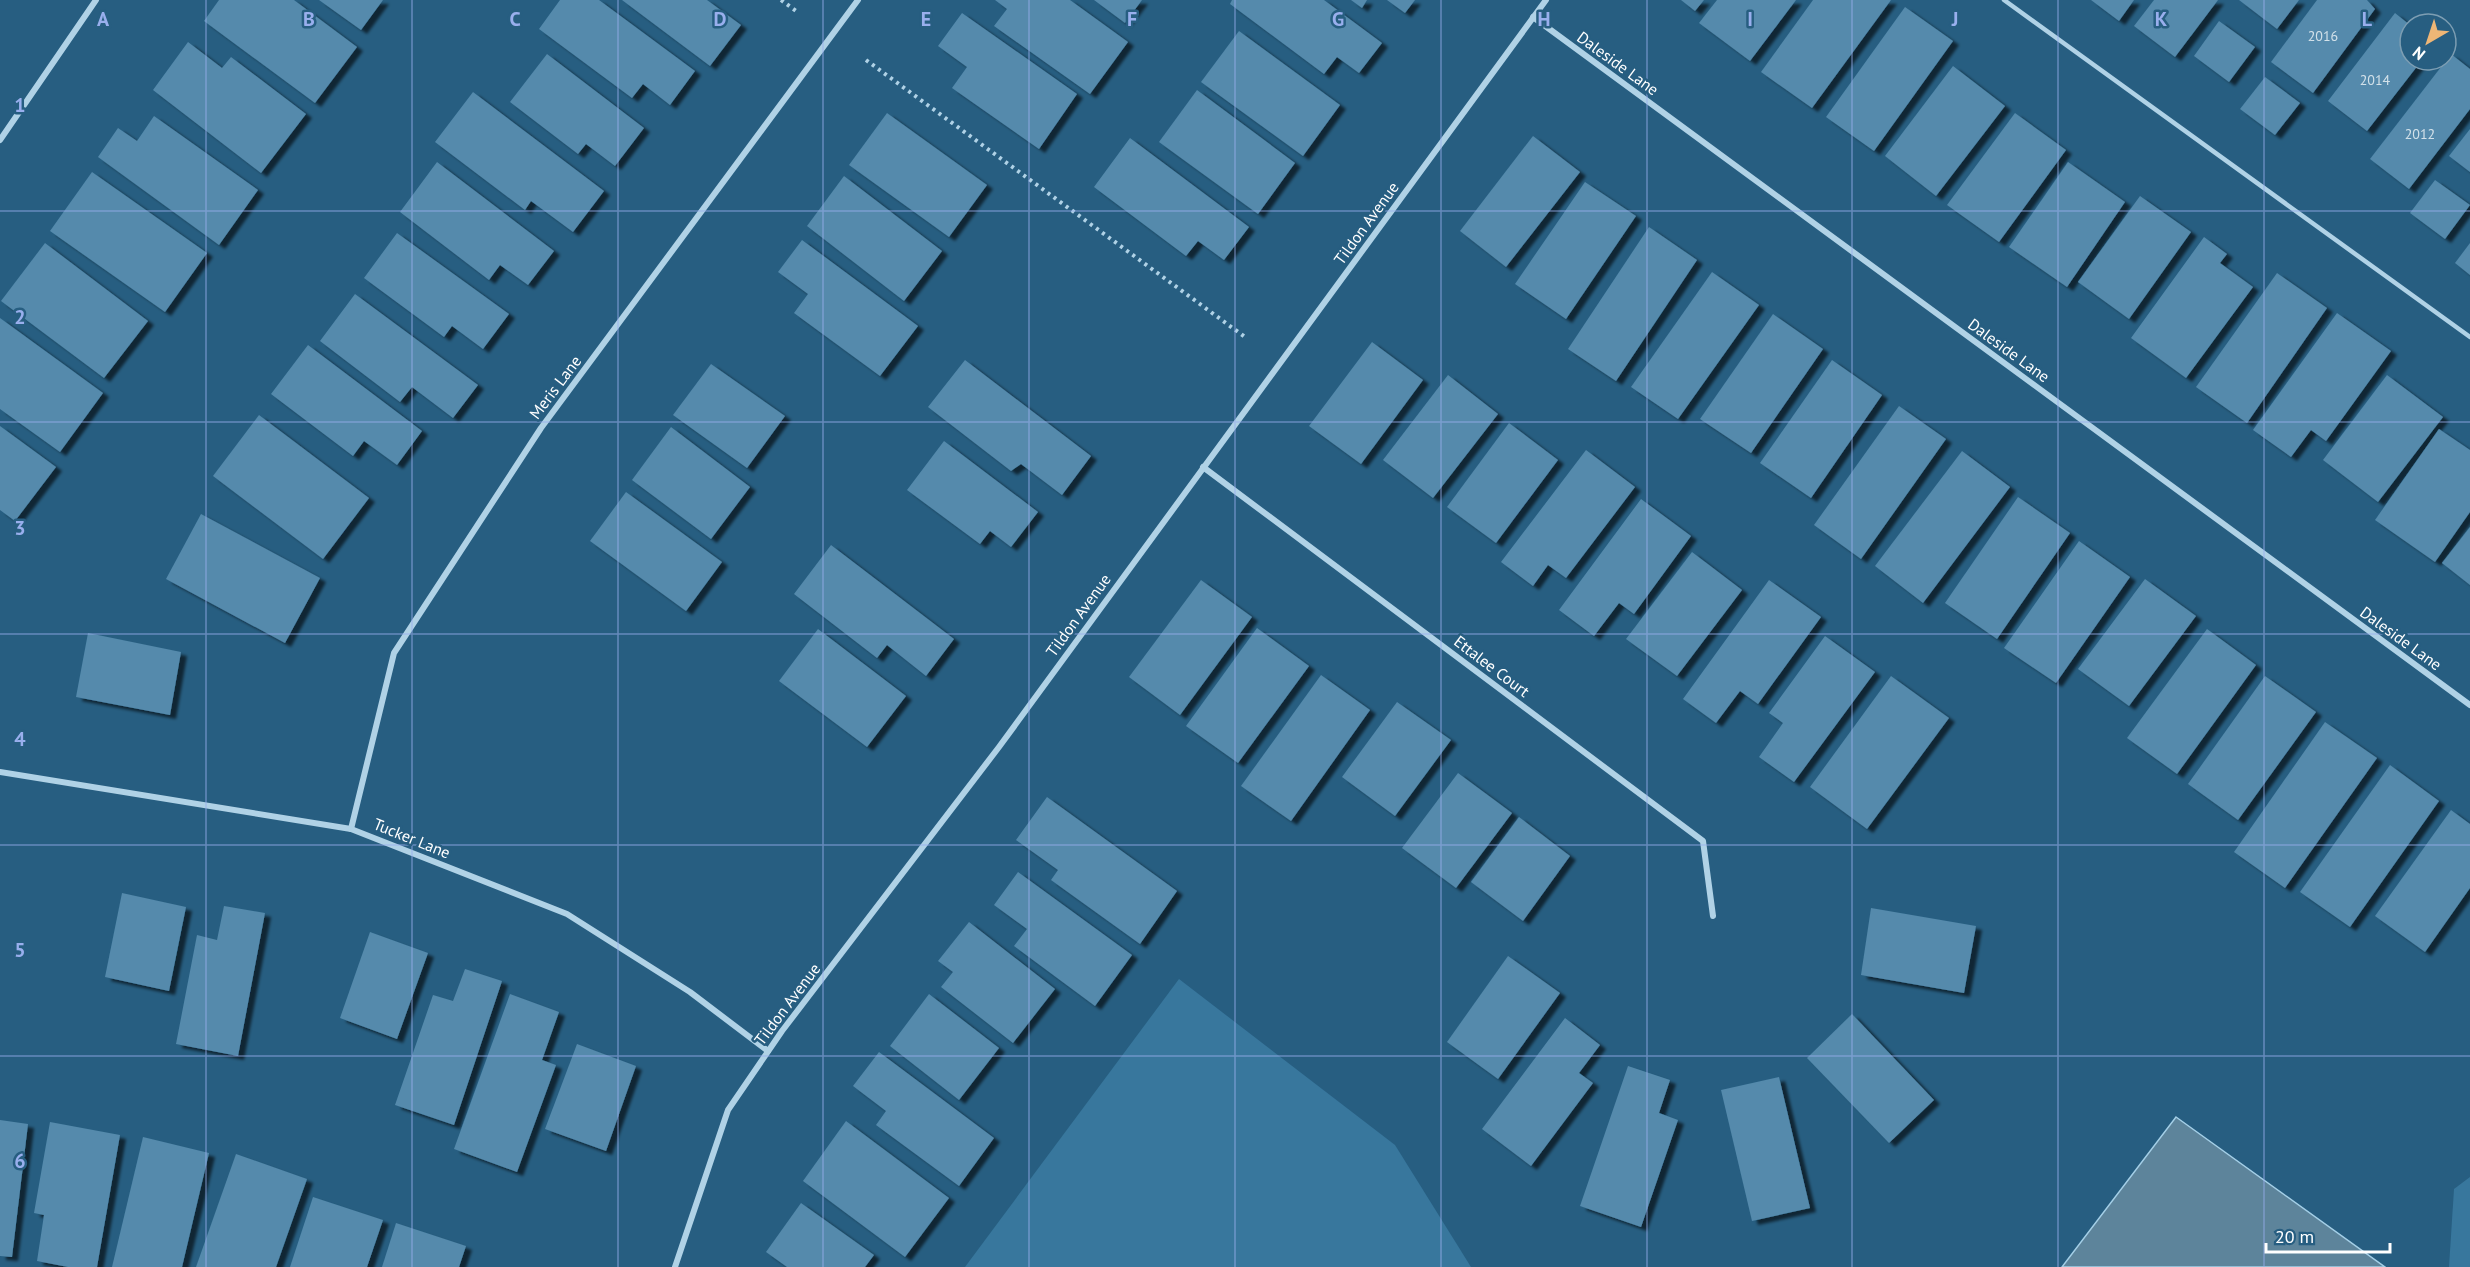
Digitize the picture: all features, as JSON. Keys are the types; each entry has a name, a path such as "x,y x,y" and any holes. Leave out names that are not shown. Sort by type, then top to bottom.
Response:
{"street":[{"path":"0,140 96,0"},
{"name":"Meris Lane","path":"351,829 394,653 541,428 858,0"},
{"name":"Tildon Avenue","path":"675,1267 728,1110 768,1051 999,747 1546,0"},
{"name":"Daleside Lane","path":"1533,17 2470,705"},
{"name":"Ettalee Court","path":"1203,467 1703,841 1713,916"},
{"name":"Tucker Lane","path":"0,772 351,829 567,914 690,992 768,1051"}],"lane":[{"path":"2004,0 2470,337"}],"path":[{"path":"781,0 799,13"},
{"path":"866,60 1245,337"}],"shaded area":[{"path":"1179,979 1395,1145 1471,1267 965,1267"},
{"path":"2176,1117 2385,1267 2062,1267"},
{"path":"2470,1177 2470,1267 2449,1267 2454,1189"}],"building":[{"path":"219,0 294,0 357,47 315,103 204,21"},
{"path":"319,0 383,0 361,30"},
{"path":"560,0 599,0 695,71 670,105 643,84 632,98 539,29"},
{"path":"622,0 707,0 741,25 710,66"},
{"path":"995,0 1070,0 1128,42 1090,94 994,26 1007,9"},
{"path":"1094,0 1142,0 1125,23"},
{"path":"1232,0 1324,0 1382,43 1359,73 1337,57 1324,74 1230,4"},
{"path":"1351,0 1367,0 1362,8"},
{"path":"1387,0 1415,0 1405,13"},
{"path":"1681,0 1704,0 1695,11"},
{"path":"1717,0 1796,0 1750,61 1699,23"},
{"path":"1813,0 1891,0 1812,108 1761,72"},
{"path":"2091,0 2134,0 2119,21"},
{"path":"2154,0 2218,0 2175,57 2134,26"},
{"path":"2239,0 2299,0 2277,29"},
{"path":"2317,0 2367,0 2375,9 2313,93 2271,62"},
{"path":"1905,7 1953,41 1874,151 1826,117"},
{"path":"962,13 1077,94 1039,149 952,88 967,67 938,46"},
{"path":"2395,13 2398,15 2398,72 2413,72 2367,131 2328,101"},
{"path":"2219,21 2255,47 2229,82 2194,56"},
{"path":"1239,31 1340,105 1303,156 1201,82"},
{"path":"188,42 222,68 231,57 306,114 261,173 153,90"},
{"path":"547,54 644,128 615,166 586,144 578,154 510,102"},
{"path":"2458,60 2470,69 2470,109 2409,189 2370,159 2437,72 2458,72"},
{"path":"1953,66 2005,106 1936,196 1885,156"},
{"path":"2265,77 2300,103 2275,135 2240,109"},
{"path":"1197,90 1295,163 1258,214 1159,142"},
{"path":"473,92 604,191 573,232 531,201 525,210 435,142"},
{"path":"887,113 987,185 949,237 849,165"},
{"path":"2015,113 2066,150 1999,242 1947,205"},
{"path":"154,116 258,190 219,245 98,157 118,128 137,141"},
{"path":"2470,129 2470,172 2449,156"},
{"path":"1533,136 1580,172 1506,267 1460,231"},
{"path":"1130,138 1249,227 1224,260 1198,241 1186,256 1094,187"},
{"path":"437,162 554,251 528,285 500,265 489,280 400,212"},
{"path":"2068,162 2125,202 2067,287 2009,247"},
{"path":"92,172 207,253 165,312 50,231"},
{"path":"844,176 942,251 904,301 807,226"},
{"path":"2435,180 2470,205 2445,239 2410,213"},
{"path":"1585,182 1636,216 1566,319 1515,284"},
{"path":"2140,196 2191,232 2129,319 2078,282"},
{"path":"1649,227 1697,260 1616,381 1568,349"},
{"path":"397,233 509,314 483,349 452,326 444,337 364,278"},
{"path":"2204,237 2227,254 2220,263 2253,287 2186,378 2131,338"},
{"path":"802,240 918,326 880,376 794,313 808,294 778,272"},
{"path":"45,243 148,321 104,378 1,301"},
{"path":"2470,243 2470,275 2455,263"},
{"path":"1712,272 1759,305 1678,419 1631,387"},
{"path":"2277,273 2327,308 2247,423 2196,387"},
{"path":"355,294 478,385 453,418 412,387 400,402 320,341"},
{"path":"2337,313 2391,351 2326,441 2311,430 2291,457 2253,430"},
{"path":"1773,314 1823,349 1751,453 1700,419"},
{"path":"0,318 103,393 60,452 0,409"},
{"path":"1372,342 1423,380 1361,464 1309,426"},
{"path":"308,345 422,431 397,465 364,441 353,456 271,394"},
{"path":"965,360 1091,456 1062,495 1021,464 1011,471 928,407"},
{"path":"1832,360 1882,395 1811,498 1760,463"},
{"path":"711,364 785,416 747,468 673,415"},
{"path":"1448,375 1498,414 1433,498 1383,460"},
{"path":"2387,375 2443,417 2378,502 2323,460"},
{"path":"1899,406 1946,439 1861,559 1814,525"},
{"path":"259,415 369,498 323,559 213,476"},
{"path":"1509,423 1558,460 1496,543 1447,507"},
{"path":"0,426 56,467 15,521 0,510"},
{"path":"671,427 750,487 711,539 632,480"},
{"path":"2439,429 2470,450 2470,512 2435,562 2375,520"},
{"path":"944,441 1038,512 1011,547 990,531 980,544 907,490"},
{"path":"1586,450 1635,487 1566,578 1548,565 1533,586 1501,562"},
{"path":"1962,451 2010,487 1923,603 1875,566"},
{"path":"626,492 722,562 686,611 590,541"},
{"path":"2018,497 2070,533 1997,639 1945,603"},
{"path":"1641,499 1691,536 1634,614 1619,603 1594,636 1559,610"},
{"path":"201,514 320,578 285,643 166,579"},
{"path":"2470,527 2470,585 2442,563"},
{"path":"2079,541 2130,577 2056,683 2004,648"},
{"path":"831,545 954,639 926,676 887,645 877,658 794,594"},
{"path":"1692,552 1742,590 1677,676 1626,639"},
{"path":"2145,579 2196,616 2129,706 2078,669"},
{"path":"1201,580 1252,617 1180,715 1129,677"},
{"path":"1769,580 1821,617 1758,704 1740,691 1716,723 1683,699"},
{"path":"1257,628 1309,666 1238,763 1186,726"},
{"path":"818,629 906,696 867,747 779,681"},
{"path":"2207,629 2256,665 2177,774 2127,738"},
{"path":"88,633 181,652 170,715 76,697"},
{"path":"1825,636 1875,672 1794,782 1759,757 1783,723 1769,713"},
{"path":"1321,675 1370,710 1291,821 1241,786"},
{"path":"1891,676 1949,718 1867,829 1810,787"},
{"path":"2265,676 2316,712 2238,820 2188,784"},
{"path":"1397,702 1451,740 1395,816 1342,777"},
{"path":"2325,722 2377,758 2285,888 2234,852"},
{"path":"2390,765 2439,801 2350,927 2300,892"},
{"path":"1458,773 1512,813 1456,888 1402,848"},
{"path":"1047,797 1177,891 1140,944 1051,880 1058,870 1016,840"},
{"path":"2451,810 2470,824 2470,888 2425,952 2375,916"},
{"path":"1519,817 1570,856 1523,921 1471,882"},
{"path":"1018,872 1132,955 1095,1006 1014,946 1027,929 994,905"},
{"path":"122,893 186,907 169,991 105,977"},
{"path":"224,906 265,913 238,1056 176,1044 197,935 217,940"},
{"path":"1871,908 1976,926 1964,993 1861,975"},
{"path":"969,922 1055,989 1013,1043 941,987 953,972 938,961"},
{"path":"370,932 428,953 397,1039 340,1018"},
{"path":"1508,956 1560,993 1498,1079 1447,1042"},
{"path":"465,969 502,981 454,1125 395,1105 433,995 453,1001"},
{"path":"510,994 559,1012 542,1060 556,1065 517,1172 454,1149"},
{"path":"929,994 999,1048 959,1100 890,1046"},
{"path":"1852,1014 1934,1100 1889,1143 1807,1058"},
{"path":"1565,1018 1600,1045 1579,1073 1593,1083 1531,1166 1482,1129"},
{"path":"577,1044 636,1066 606,1151 545,1129"},
{"path":"879,1052 994,1138 959,1186 876,1125 886,1111 853,1086"},
{"path":"1628,1066 1670,1080 1659,1113 1678,1120 1641,1227 1580,1206"},
{"path":"1779,1077 1810,1208 1752,1221 1721,1090"},
{"path":"0,1120 28,1124 12,1257 0,1256"},
{"path":"846,1121 949,1198 905,1257 803,1181"},
{"path":"50,1122 120,1135 97,1267 68,1267 37,1261 44,1215 34,1213"},
{"path":"143,1137 209,1153 182,1267 112,1267"},
{"path":"236,1154 307,1179 276,1267 196,1267"},
{"path":"313,1197 383,1220 367,1267 290,1267"},
{"path":"801,1203 874,1255 865,1267 787,1267 766,1252"},
{"path":"396,1223 466,1246 459,1267 382,1267"}]}
